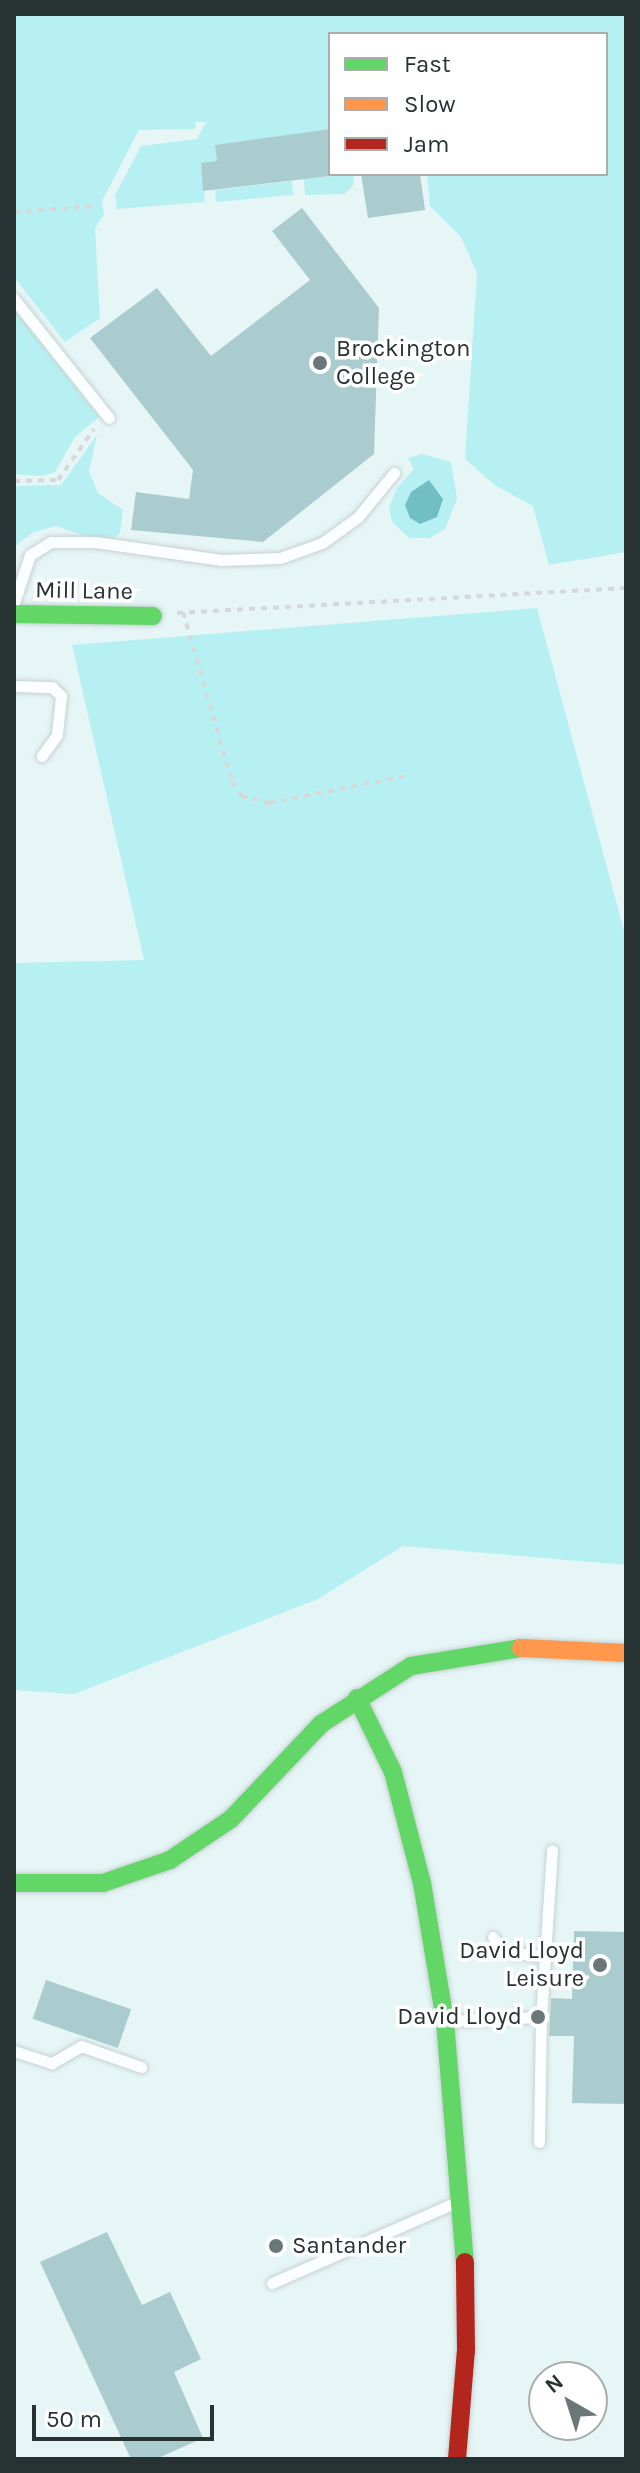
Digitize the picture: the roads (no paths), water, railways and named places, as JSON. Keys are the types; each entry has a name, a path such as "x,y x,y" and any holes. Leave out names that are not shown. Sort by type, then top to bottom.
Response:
{"street":[{"name":"Mill Lane","path":"14,609 153,616"},
{"path":"14,1883 103,1883 170,1860 231,1819 321,1724 411,1666 506,1647 626,1653"},
{"path":"357,1698 393,1772 422,1883 445,2021 463,2199 466,2350 457,2459"}],"lane":[{"path":"14,299 109,418"},
{"path":"14,609 30,555 51,542 95,542 222,560 280,558 322,543 358,517 394,473"},
{"path":"14,686 52,687 61,696 57,735 42,756"},
{"path":"539,2142 541,2017 552,1850"},
{"path":"493,1937 502,1952 545,1956"},
{"path":"445,2021 541,2017"},
{"path":"14,2051 52,2063 81,2046 141,2067"},
{"path":"272,2283 463,2199"}],"place":[{"name":"Brockington College","path":"320,363"},
{"name":"David Lloyd Leisure","path":"600,1965"},
{"name":"David Lloyd","path":"538,2017"},
{"name":"Santander","path":"276,2246"}]}
